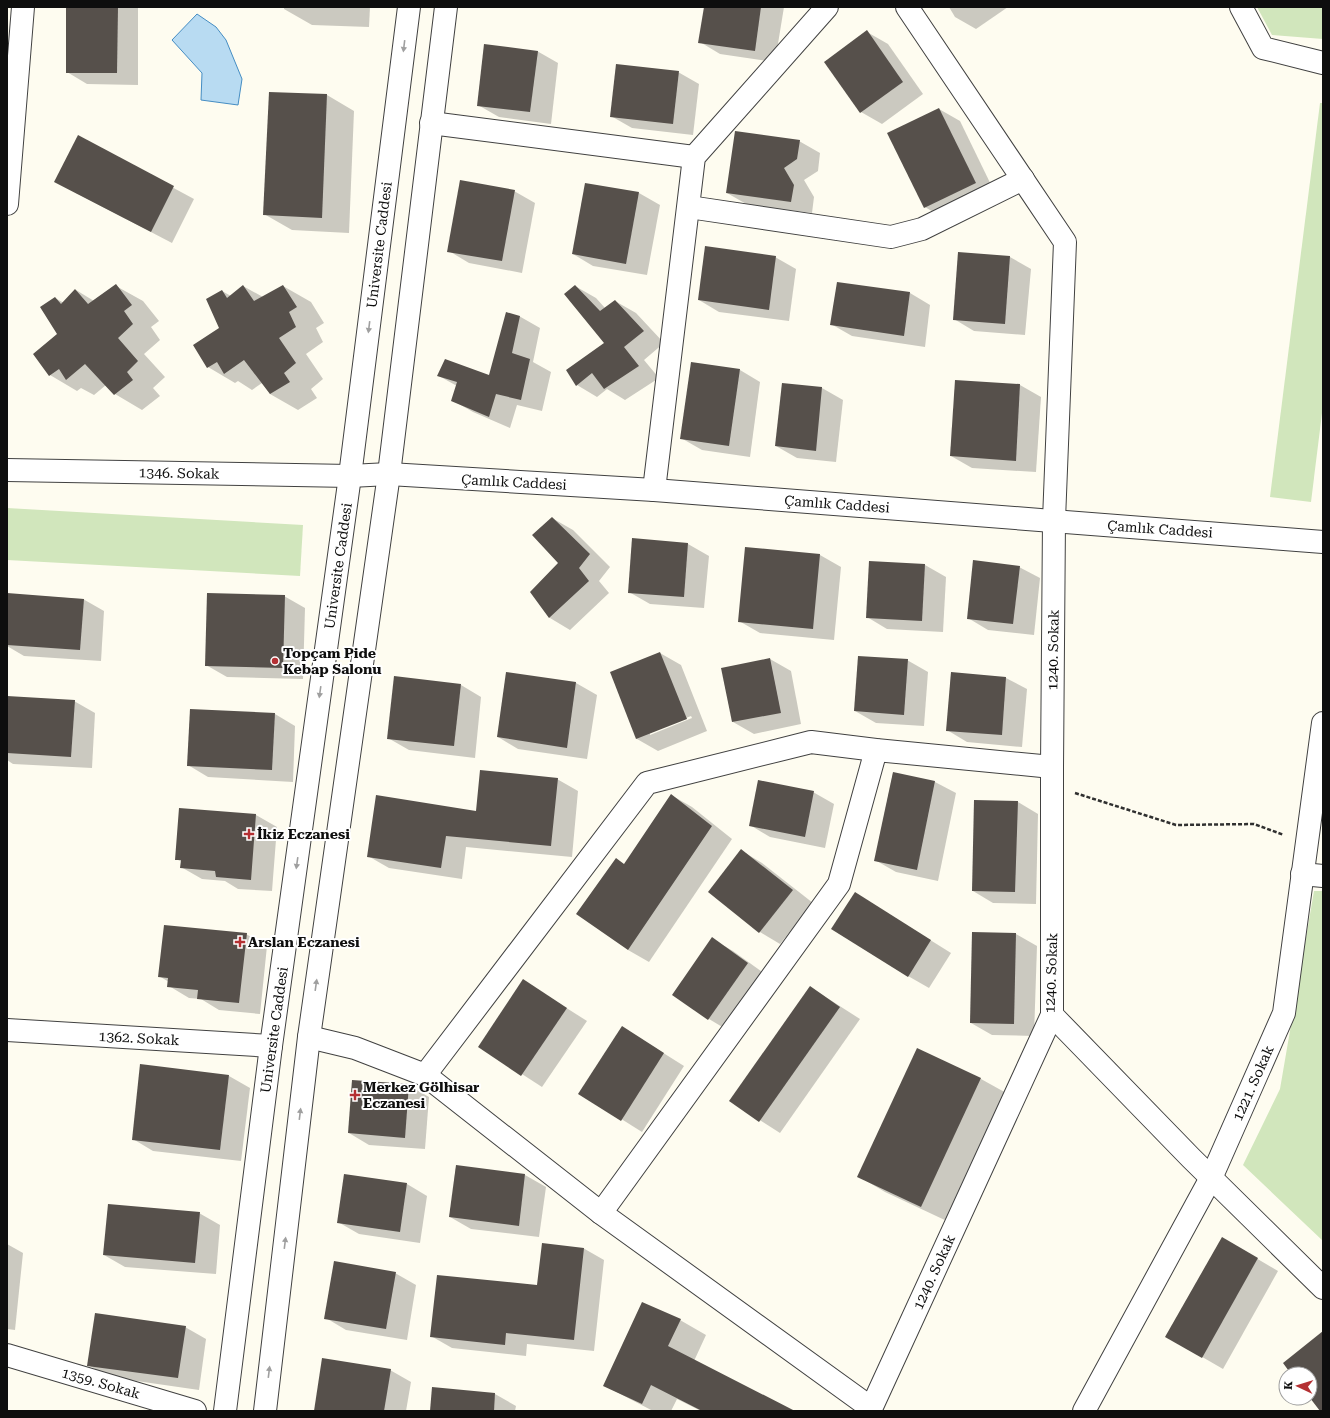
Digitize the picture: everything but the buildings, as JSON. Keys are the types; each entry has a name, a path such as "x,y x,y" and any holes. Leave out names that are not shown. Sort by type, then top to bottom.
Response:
{"street":[{"path":"7,204 11,102 23,7"},
{"name":"Universite Caddesi","path":"226,1411 271,1046 350,476 409,7"},
{"path":"265,1411 309,1037 389,474 446,7"},
{"path":"654,490 694,157 827,7"},
{"name":"1240. Sokak","path":"870,1409 1052,1015 1054,520 1064,242 907,7"},
{"path":"1240,7 1263,48 1323,63"},
{"path":"431,123 694,157"},
{"path":"689,207 891,237 922,229 1023,179"},
{"name":"1346. Sokak","path":"7,470 350,476"},
{"name":"Çamlık Caddesi","path":"350,476 389,474 654,490 1323,542"},
{"name":"1221. Sokak","path":"1084,1411 1212,1176 1284,1013 1313,875 1323,723"},
{"path":"425,1075 647,783 811,742 876,750 1052,767"},
{"path":"600,1214 839,884 876,750"},
{"path":"1052,1015 1323,1288"},
{"name":"1362. Sokak","path":"7,1030 271,1046"},
{"path":"309,1037 355,1048 425,1075 600,1214 870,1409"},
{"name":"1359. Sokak","path":"7,1355 195,1411"}],"path":[{"path":"1073,792 1086,798 1176,824 1254,824 1284,835"}],"green space":[{"path":"1257,7 1323,7 1323,39 1272,35"},
{"path":"1320,103 1323,103 1323,405 1311,502 1270,497"},
{"path":"7,508 303,525 300,576 7,560"},
{"path":"1314,891 1323,891 1323,1241 1243,1165 1280,1089"}],"water":[{"path":"197,14 216,27 226,40 242,79 238,105 201,100 202,73 172,40"}],"place":[{"name":"Topçam Pide Kebap Salonu","path":"275,661"},
{"name":"İkiz Eczanesi","path":"249,834"},
{"name":"Arslan Eczanesi","path":"240,942"},
{"name":"Merkez Gölhisar Eczanesi","path":"355,1095"}]}
